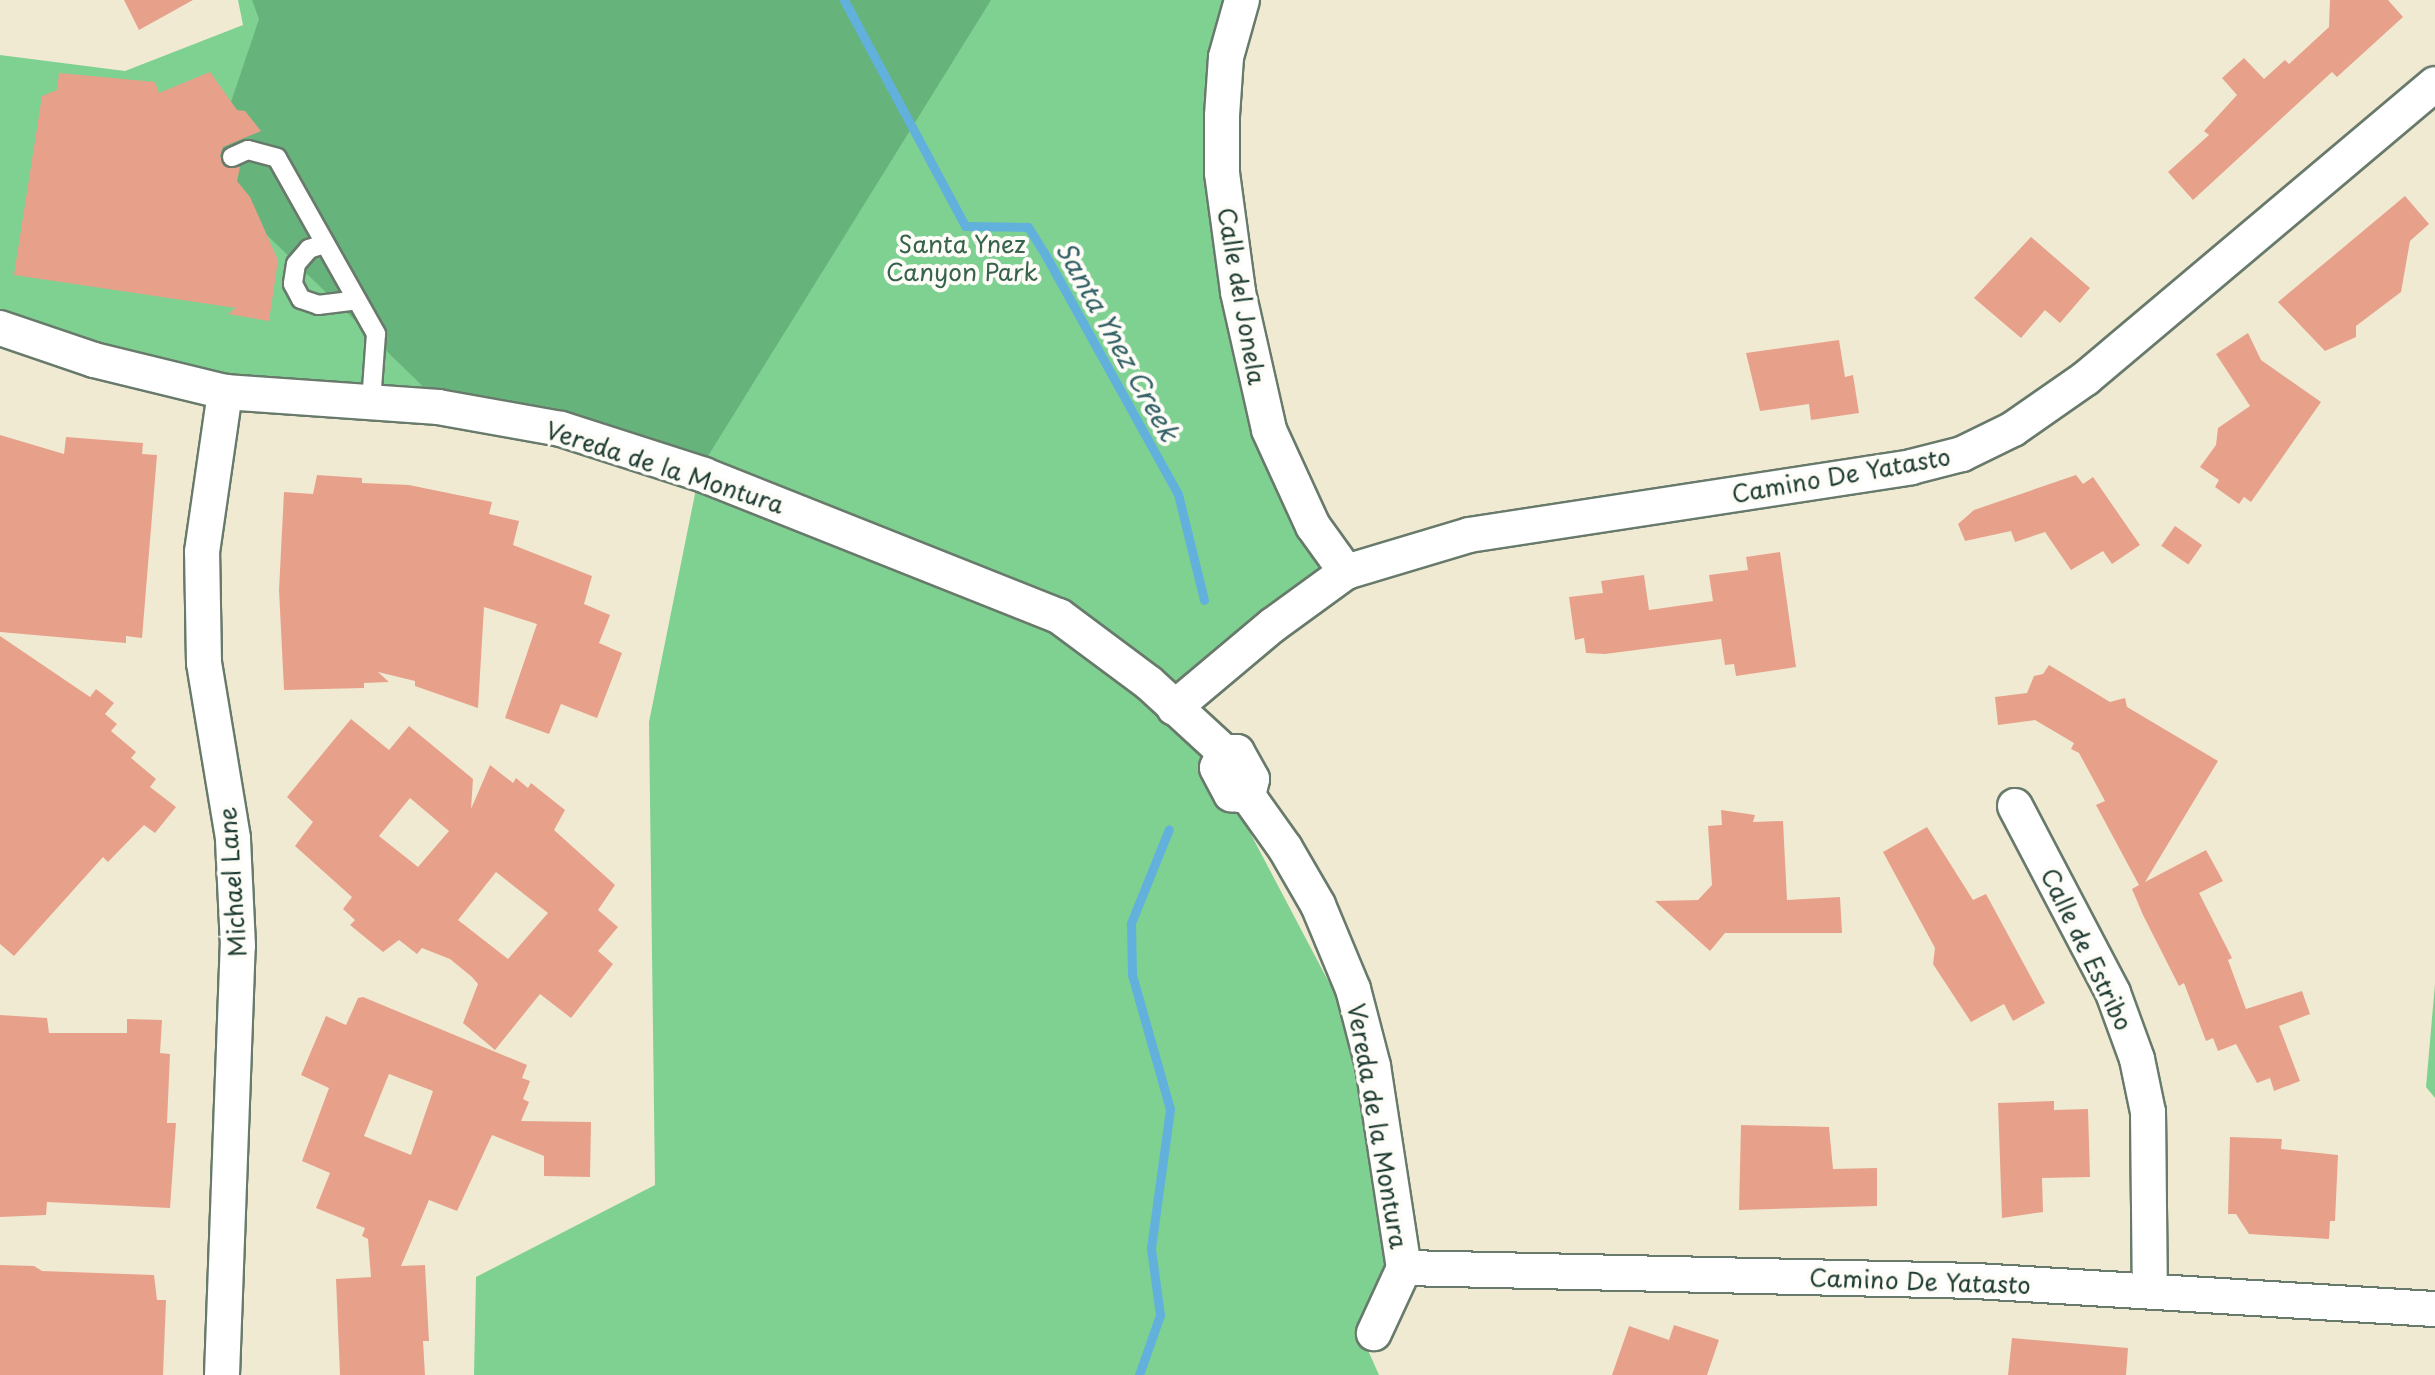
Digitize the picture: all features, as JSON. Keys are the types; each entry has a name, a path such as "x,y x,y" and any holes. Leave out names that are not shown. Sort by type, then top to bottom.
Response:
{"street":[{"name":"Calle del Jonela","path":"1242,0 1226,57 1222,116 1222,173 1238,292 1269,430 1313,526 1346,572"},
{"name":"Camino De Yatasto","path":"1174,708 1273,625 1346,572 1469,535 1911,467 1962,454 2064,396 2435,84"},
{"name":"Vereda de la Montura","path":"0,328 94,360 225,392 438,407 561,429 704,475 905,552 1059,616 1224,752 1237,752 1252,779 1248,796 1318,905 1353,989 1373,1066 1404,1268 1374,1333"},
{"name":"Michael Lane","path":"222,1375 238,946 233,838 204,663 202,552 225,392"},
{"name":"Calle de Estribo","path":"2015,806 2113,993 2137,1059 2148,1112 2150,1289"},
{"name":"Camino De Yatasto","path":"1404,1268 2150,1289 2435,1309"}],"lane":[{"path":"232,157 248,150 277,158 376,334 371,402"},
{"path":"325,244 309,249 296,264 293,284 301,299 318,305 357,300"}],"green space":[{"name":"Santa Ynez Canyon Park","path":"238,0 1250,0 1234,57 1232,173 1277,428 1356,575 1188,715 1373,1066 1395,1269 1360,1332 1379,1375 474,1375 476,1277 655,1185 649,722 700,469 437,395 225,381 0,321 0,55 125,71 243,25"},
{"path":"252,0 991,0 700,469 437,400 206,176 259,19"},
{"path":"2435,984 2435,1098 2426,1087"}],"building":[{"path":"124,0 193,0 139,30"},
{"path":"2330,0 2388,0 2403,17 2337,77 2332,72 2193,200 2168,172 2209,135 2204,131 2237,95 2222,78 2244,58 2264,79 2285,60 2289,64 2329,27"},
{"path":"210,72 237,110 245,111 261,131 223,147 220,156 226,167 240,167 237,181 250,197 278,260 269,321 228,314 236,308 14,275 42,96 57,90 59,73 155,82 159,93"},
{"path":"2405,196 2429,224 2410,241 2401,292 2356,326 2356,337 2325,351 2278,302"},
{"path":"2031,237 2090,288 2060,323 2045,310 2021,338 1974,298"},
{"path":"2248,333 2261,360 2321,402 2251,502 2244,497 2239,504 2215,487 2219,480 2200,467 2216,445 2218,428 2250,406 2216,354"},
{"path":"1839,340 1845,377 1853,375 1859,413 1811,420 1809,404 1760,411 1746,353"},
{"path":"0,435 64,454 66,437 143,443 142,454 157,455 142,638 126,636 126,643 0,632"},
{"path":"317,475 362,478 362,483 409,485 492,502 489,514 519,521 513,545 592,576 584,604 610,615 599,643 622,653 597,718 561,704 549,734 505,718 537,624 484,607 478,708 415,686 415,681 378,672 389,682 364,683 364,688 284,690 279,590 284,492 313,494"},
{"path":"2076,475 2083,484 2093,477 2140,545 2112,564 2103,551 2071,570 2045,532 2015,542 2011,531 1965,541 1958,524 1974,510"},
{"path":"2175,526 2202,545 2188,565 2161,546"},
{"path":"1780,552 1796,667 1736,676 1734,664 1725,665 1721,639 1605,654 1586,653 1584,638 1575,640 1569,597 1603,593 1601,581 1644,575 1649,610 1713,601 1709,575 1748,570 1746,557"},
{"path":"0,636 90,697 96,689 114,703 105,714 117,724 111,731 136,752 131,758 156,779 150,787 176,807 155,833 144,825 108,862 103,857 14,956 0,944"},
{"path":"2049,665 2110,702 2125,698 2127,707 2218,761 2145,882 2206,850 2223,881 2199,893 2232,958 2228,960 2246,1009 2302,991 2310,1014 2279,1026 2300,1081 2274,1091 2270,1078 2257,1083 2236,1044 2218,1051 2213,1038 2206,1041 2184,983 2179,986 2143,915 2132,889 2139,885 2096,805 2105,801 2079,753 2071,749 2074,743 2035,720 1998,725 1995,697 2027,693 2034,676 2043,674"},
{"path":"351,719 389,750 409,726 473,779 471,809 490,765 513,783 516,778 528,788 531,783 565,810 554,830 615,885 598,910 618,927 598,951 613,964 571,1018 540,994 495,1050 463,1023 478,984 472,977 450,959 422,948 417,954 399,940 383,952 350,925 355,920 343,909 352,897 295,846 313,822 287,797","holes":["410,798 449,831 418,867 379,836","496,872 548,913 508,959 458,920"]},
{"path":"1721,810 1755,815 1753,822 1783,821 1787,900 1840,897 1842,933 1725,933 1710,951 1655,901 1698,900 1712,885 1708,826 1722,825"},
{"path":"1927,827 1973,900 1986,894 2045,1003 2013,1021 2004,1004 1971,1022 1933,964 1935,948 1883,852"},
{"path":"363,997 527,1065 522,1078 530,1081 523,1099 529,1102 521,1121 591,1122 590,1177 544,1176 544,1156 492,1135 457,1211 429,1200 401,1266 425,1265 429,1341 423,1341 425,1375 340,1375 336,1279 371,1277 368,1239 362,1236 365,1228 316,1208 330,1173 302,1161 329,1088 301,1075 326,1016 346,1025 358,998","holes":["389,1074 433,1091 411,1155 364,1136"]},
{"path":"0,1015 47,1018 49,1033 127,1033 127,1019 162,1020 160,1053 170,1054 167,1123 176,1123 170,1208 47,1202 46,1215 0,1217"},
{"path":"2054,1101 2054,1110 2088,1109 2090,1177 2042,1178 2043,1212 2002,1218 1998,1103"},
{"path":"1741,1125 1829,1127 1833,1169 1877,1168 1877,1206 1739,1210"},
{"path":"2230,1137 2282,1139 2281,1149 2338,1155 2335,1221 2330,1221 2329,1239 2249,1234 2236,1214 2228,1214"},
{"path":"0,1265 34,1266 42,1271 154,1275 157,1300 166,1300 163,1375 0,1375"},
{"path":"1674,1325 1719,1340 1707,1375 1612,1375 1629,1326 1669,1340"},
{"path":"2012,1338 2128,1348 2126,1375 2008,1375"}],"waterway":[{"name":"Santa Ynez Creek","path":"844,0 965,226 1028,227 1046,256 1178,494 1204,600"},
{"name":"Santa Ynez Creek","path":"1139,1375 1160,1315 1151,1248 1170,1109 1132,975 1131,923 1169,829"}]}
